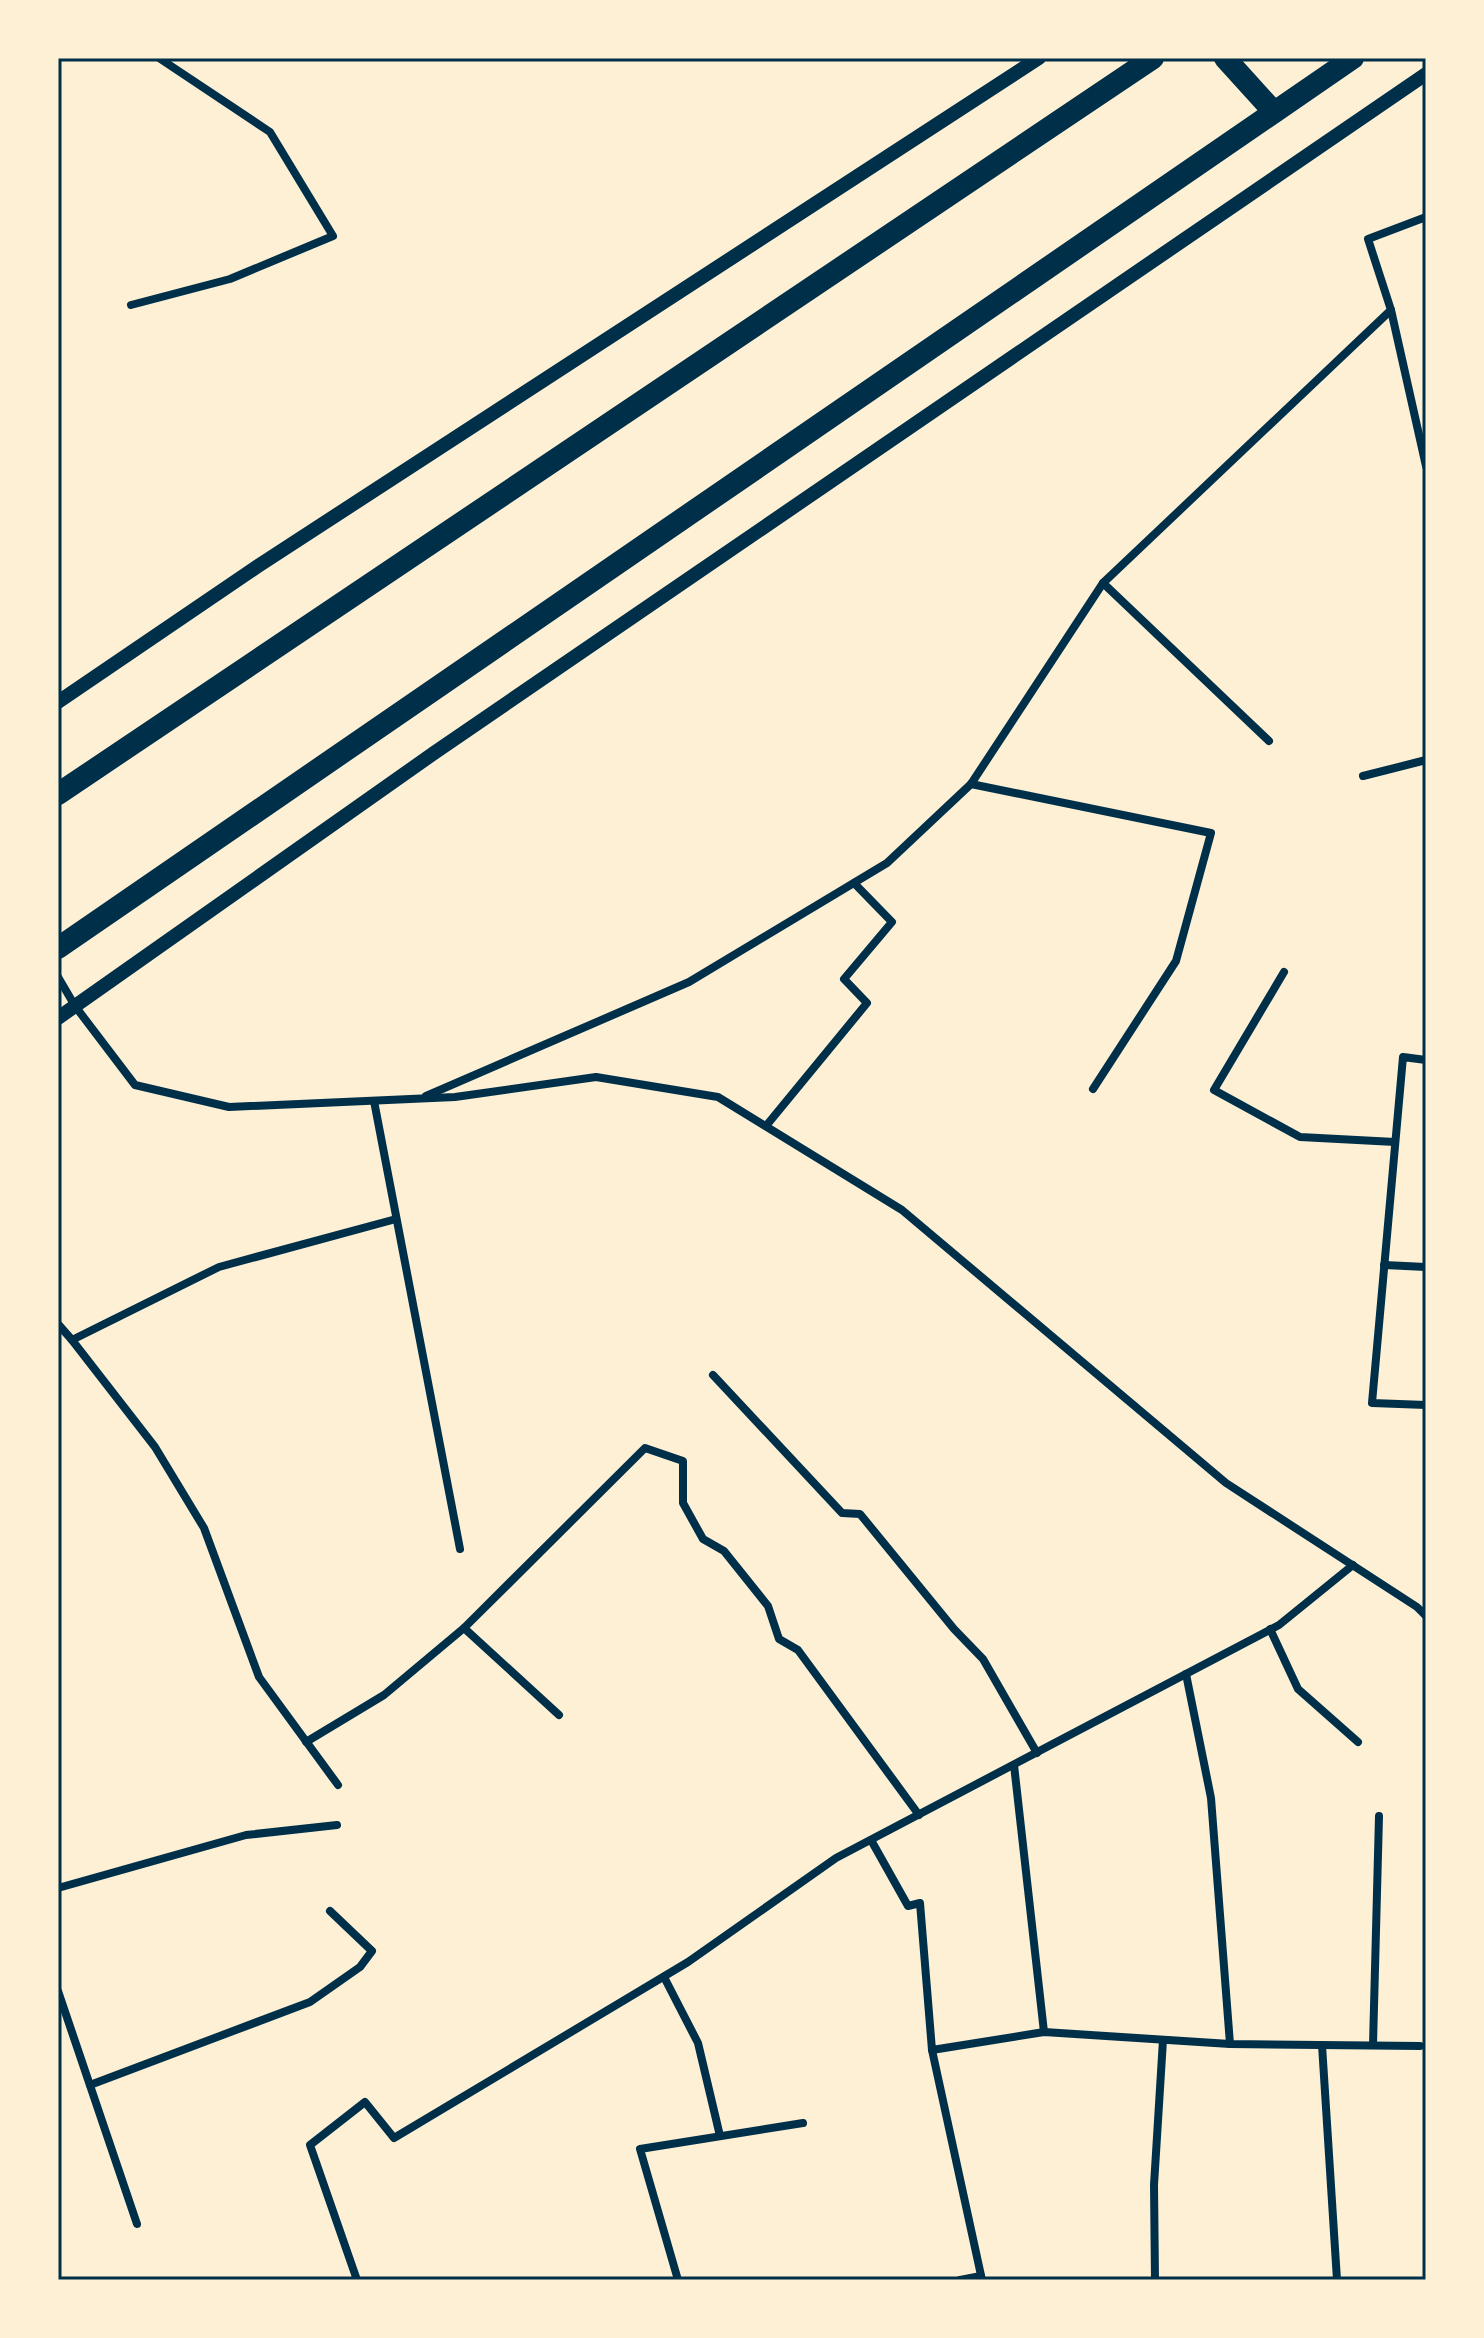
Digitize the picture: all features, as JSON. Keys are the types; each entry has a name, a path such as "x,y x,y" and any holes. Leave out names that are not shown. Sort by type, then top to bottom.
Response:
{"highway":[{"path":"58,794 1153,58"},
{"path":"1225,58 1274,112"},
{"path":"58,948 1353,58"}],"street":[{"path":"131,305 230,279 333,236 270,132 159,58"},
{"path":"58,702 258,566 1039,58"},
{"path":"58,1018 447,744 1426,74"},
{"path":"1426,217 1368,239 1391,310 1426,466"},
{"path":"421,1099 689,982 887,863 971,784 1103,583 1391,310"},
{"path":"1103,583 1269,741"},
{"path":"1363,776 1426,760"},
{"path":"971,784 1211,833 1176,961 1093,1089"},
{"path":"766,1126 867,1003 844,979 892,922 854,883"},
{"path":"1284,972 1214,1090 1300,1137 1395,1142"},
{"path":"58,977 75,1006 135,1085 229,1107 455,1097 596,1077 718,1097 902,1210 1226,1483 1417,1607 1426,1616"},
{"path":"1426,1060 1403,1057 1372,1403 1426,1405"},
{"path":"374,1101 460,1549"},
{"path":"72,1340 219,1267 396,1219"},
{"path":"1384,1265 1426,1267"},
{"path":"58,1324 155,1447 204,1528 259,1677 338,1785"},
{"path":"713,1375 842,1513 860,1514 954,1629 983,1659 1037,1753"},
{"path":"306,1742 384,1695 464,1628 645,1448 683,1461 683,1503 703,1539 724,1551 768,1606 779,1639 798,1650 919,1815"},
{"path":"357,2280 310,2145 365,2102 394,2138 664,1977 836,1858 1270,1629 1353,1565"},
{"path":"464,1628 559,1715"},
{"path":"1270,1629 1298,1689 1358,1742"},
{"path":"1186,1674 1211,1798 1230,2044"},
{"path":"1014,1765 1044,2032"},
{"path":"1373,2045 1379,1816"},
{"path":"58,1888 246,1835 337,1825"},
{"path":"871,1840 908,1906 920,1903 932,2050 982,2278 960,2280"},
{"path":"90,2085 310,2002 360,1967 372,1951 330,1911"},
{"path":"664,1977 698,2043 720,2136"},
{"path":"58,1991 137,2224"},
{"path":"932,2050 1044,2032 1230,2044 1420,2046"},
{"path":"1155,2280 1154,2185 1163,2040"},
{"path":"1322,2045 1337,2280"},
{"path":"678,2280 640,2149 803,2123"}]}
